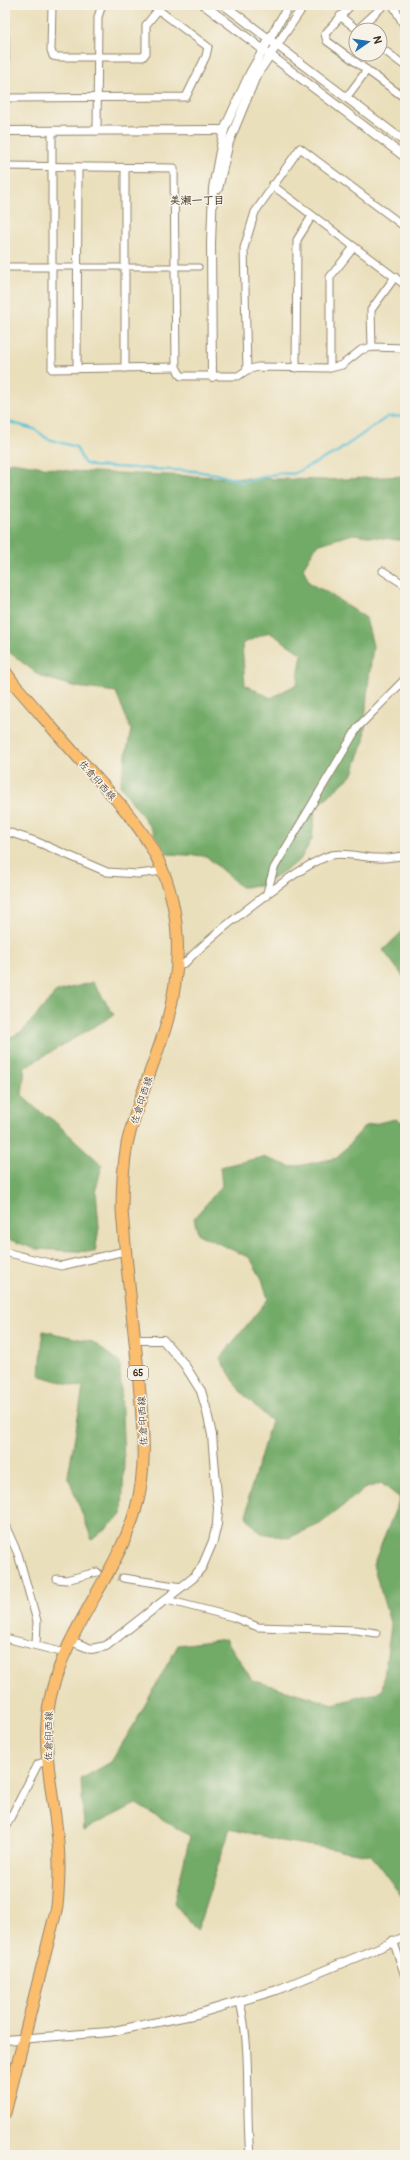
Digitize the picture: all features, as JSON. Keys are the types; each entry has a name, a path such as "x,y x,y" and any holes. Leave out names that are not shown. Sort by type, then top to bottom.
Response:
{"main road":[{"name":"佐倉印西線","path":"5,671 15,686 134,822 152,848 163,871 173,907 178,939 178,965 175,990 165,1029 127,1144 122,1188 125,1251 143,1428 144,1467 140,1492 128,1534 65,1653 50,1698 47,1720 47,1761 58,1842 60,1881 57,1907 5,2113"}],"street":[{"path":"5,36 6,98 186,97 206,56 208,47 155,7 146,25 146,53 144,58 97,58 53,56 51,50 52,5"},
{"path":"97,131 98,16 102,5"},
{"path":"204,5 405,157"},
{"path":"224,5 405,142"},
{"path":"214,206 229,142 266,52 269,39 289,5"},
{"path":"212,377 211,242 214,206 213,188 224,130 250,73 266,52 276,44 304,5"},
{"path":"351,5 325,34 327,41 405,98"},
{"path":"366,22 384,5"},
{"path":"393,5 405,28"},
{"path":"340,16 348,22"},
{"path":"388,53 405,66"},
{"path":"346,98 366,70"},
{"path":"5,131 52,132 224,130"},
{"path":"52,132 52,369 176,367"},
{"path":"247,370 244,248 255,212 272,185 300,148 405,227"},
{"path":"5,166 174,168 176,367 181,376 238,376 247,370 258,367 330,368 342,365 361,350 372,347 405,348"},
{"path":"77,369 78,167"},
{"path":"125,168 125,368"},
{"path":"272,185 405,285"},
{"path":"296,368 297,240 312,216"},
{"path":"330,368 330,277 354,247"},
{"path":"5,267 199,267"},
{"path":"372,347 371,310 395,277"},
{"path":"383,571 405,585"},
{"path":"266,896 274,868 358,727 405,679"},
{"path":"5,831 35,841 107,872 138,874 163,871"},
{"path":"178,965 185,963 192,955 296,873 331,856 343,854 379,859 405,856"},
{"path":"5,1252 61,1266 125,1251"},
{"path":"71,1641 91,1649 106,1646 167,1600 202,1567 208,1555 217,1524 218,1508 212,1435 201,1391 170,1345 164,1340 155,1338 135,1340"},
{"path":"5,1525 18,1554 37,1621 36,1645"},
{"path":"57,1579 66,1580 96,1572"},
{"path":"123,1578 182,1587"},
{"path":"167,1600 226,1615 258,1627 356,1630 376,1633"},
{"path":"5,1638 65,1653"},
{"path":"5,1828 38,1764 47,1761"},
{"path":"5,2040 25,2037 109,2032 197,2014 277,1990 393,1940 405,1937"},
{"path":"393,1940 405,1976"},
{"path":"240,2002 244,2019 248,2065 246,2118 250,2155"}],"green space":[{"path":"12,462 69,471 237,478 325,480 405,476 405,541 353,534 317,545 303,568 310,584 325,591 366,618 373,646 367,694 364,740 353,774 315,808 312,839 300,860 262,886 241,887 206,856 167,854 146,821 120,785 131,730 116,692 76,687 40,676 5,649 5,464","holes":["269,632 302,654 297,684 271,698 245,685 242,644"]},
{"path":"405,929 405,979 383,950"},
{"path":"93,982 114,1015 25,1067 22,1096 39,1111 53,1120 102,1165 96,1189 99,1228 95,1252 35,1249 5,1238 5,1040 23,1031 56,992"},
{"path":"395,1119 405,1123 405,1901 371,1855 281,1841 230,1828 197,1931 174,1903 190,1836 136,1804 84,1830 81,1779 111,1762 135,1723 178,1645 226,1639 252,1680 333,1704 382,1691 391,1626 373,1565 400,1498 381,1483 364,1489 320,1524 288,1538 261,1533 247,1518 249,1495 271,1421 240,1391 220,1358 268,1299 262,1279 250,1258 198,1234 194,1218 222,1186 220,1167 263,1157 292,1167 337,1158 365,1126"},
{"path":"43,1331 93,1342 120,1363 124,1462 122,1515 92,1540 68,1476 83,1388 40,1376"}],"waterway":[{"path":"5,421 34,429 48,439 76,447 84,463 92,466 194,471 216,474 243,482 280,473 293,474 337,452 387,417 405,416"}],"tunnel":[{"path":"97,1572 123,1578"}],"district":[{"name":"美瀬一丁目","path":"197,200"}]}
